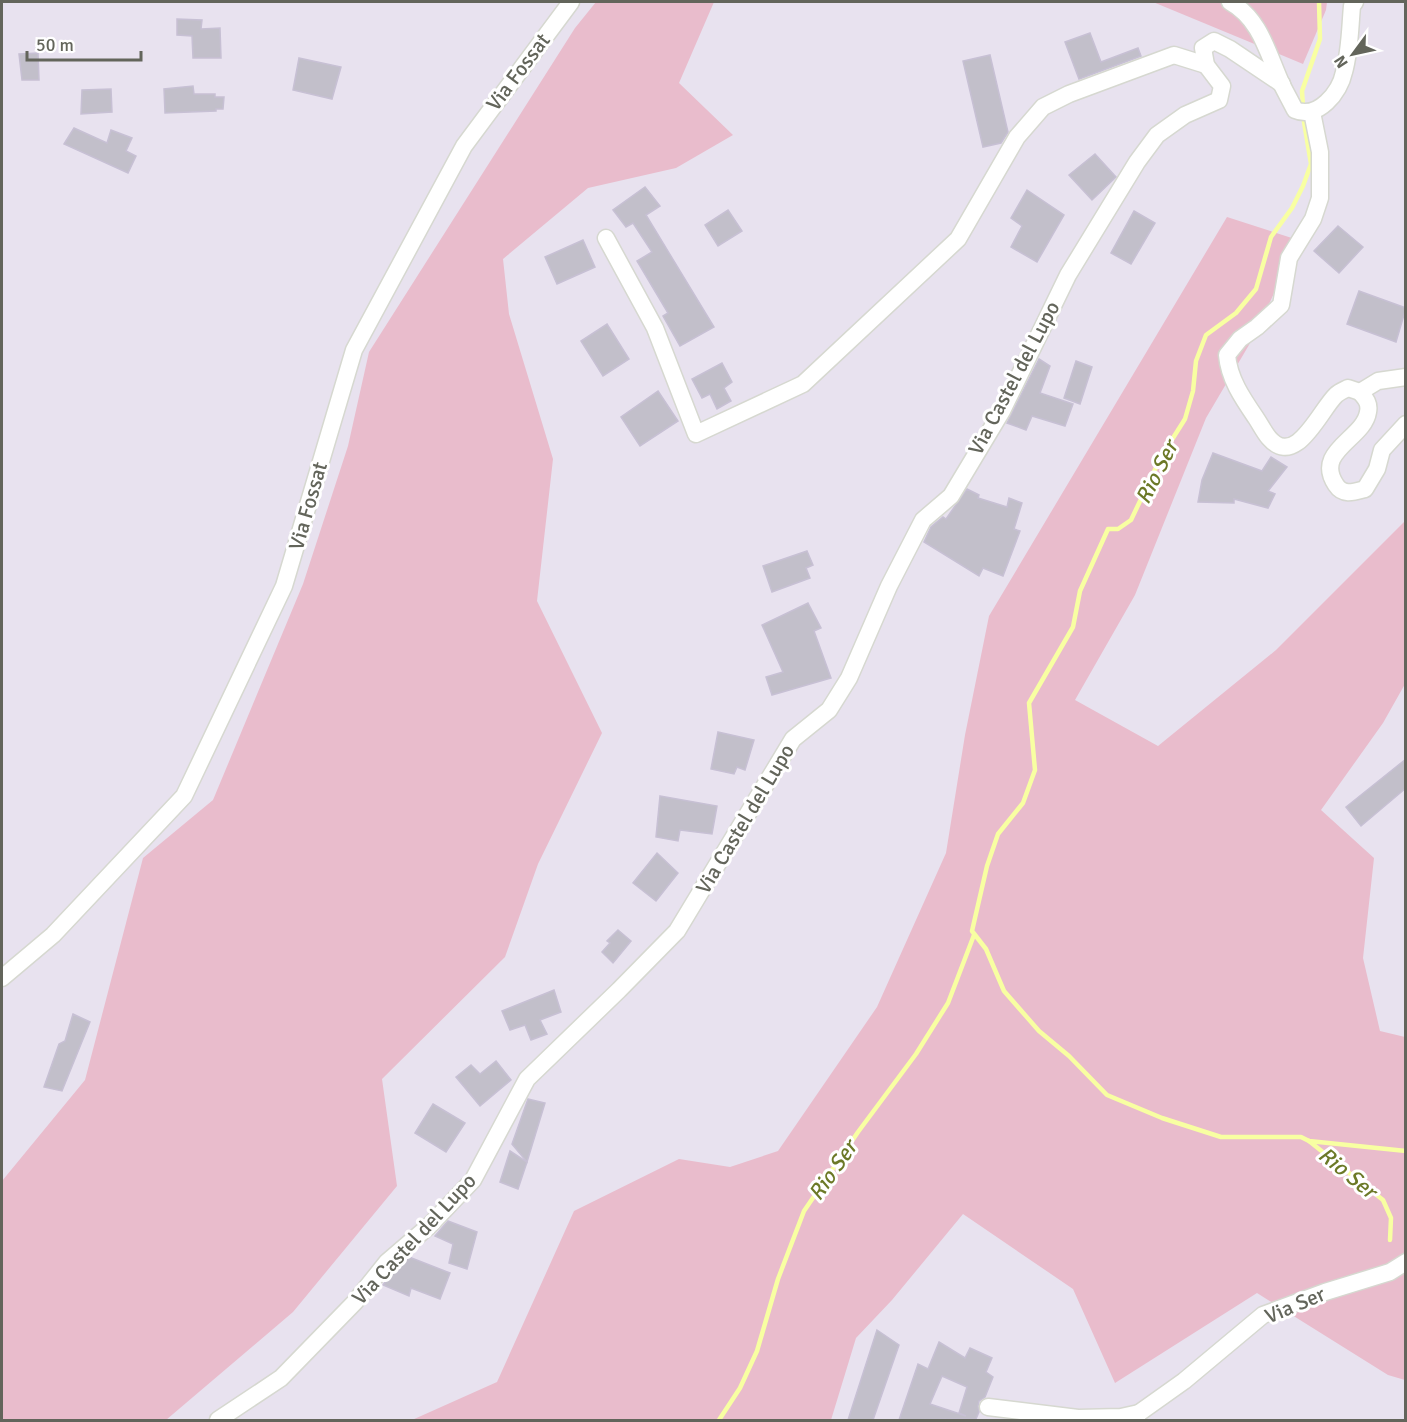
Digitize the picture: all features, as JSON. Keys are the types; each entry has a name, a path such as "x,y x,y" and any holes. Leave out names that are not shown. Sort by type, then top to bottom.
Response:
{"street":[{"name":"Via Fossat","path":"2,978 53,935 184,796 285,586 354,350 464,146 571,2"},
{"path":"1230,2 1241,8 1264,39 1295,110 1306,112 1321,108 1329,101 1344,74 1352,6 1355,2"},
{"path":"606,238 656,328 696,434 803,384 958,239 1017,138 1043,107 1069,94 1174,55 1206,65 1203,48 1214,41 1282,84"},
{"name":"Via Castel del Lupo","path":"218,1420 281,1378 355,1302 387,1262 429,1226 473,1180 527,1079 677,931 793,739 829,710 849,678 889,586 922,520 951,496 1002,411 1068,275 1137,162 1157,135 1185,115 1219,100 1222,86 1206,65"},
{"path":"1306,112 1320,152 1320,198 1313,219 1288,258 1281,305 1240,339 1227,355 1228,366 1238,391 1269,438 1277,445 1291,446 1303,439 1336,395 1348,388 1360,392 1368,401 1368,413 1363,422 1331,458 1330,477 1339,490 1349,493 1365,489 1377,469 1382,450 1406,423"},
{"path":"1360,392 1378,381 1406,377"},
{"name":"Via Ser","path":"988,1407 1078,1418 1137,1417 1263,1315 1325,1292 1390,1272 1406,1262"}],"shaded area":[{"path":"596,2 714,2 679,83 733,135 676,168 588,188 503,259 509,314 553,459 537,601 602,733 538,864 505,957 382,1079 397,1186 293,1312 166,1420 2,1420 2,1181 85,1080 143,858 213,800 303,584 348,446 369,352 575,28"},
{"path":"1153,2 1327,2 1326,10 1303,64"},
{"path":"1227,217 1298,240 1256,333 1206,418 1135,595 1075,700 1158,746 1276,650 1405,521 1405,684 1383,723 1321,810 1374,858 1363,958 1380,1031 1405,1037 1405,1380 1388,1375 1257,1293 1115,1383 1073,1289 963,1214 892,1300 856,1338 831,1420 412,1420 497,1382 574,1211 679,1159 730,1167 778,1151 877,1007 946,853 965,735 989,616"}],"building":[{"path":"177,19 202,20 201,29 220,28 221,58 193,58 192,36 177,35"},
{"path":"1090,33 1101,62 1138,48 1141,56 1079,79 1065,42"},
{"path":"38,53 39,80 22,80 19,54"},
{"path":"990,55 1008,132 1001,143 983,147 963,61"},
{"path":"299,58 341,67 332,99 293,90"},
{"path":"193,86 194,94 215,94 215,97 224,97 223,109 165,113 164,89"},
{"path":"111,89 112,112 81,114 82,90"},
{"path":"74,128 107,143 111,130 132,138 126,151 136,156 128,173 64,144"},
{"path":"1095,154 1116,177 1092,200 1069,175"},
{"path":"645,187 660,206 646,215 714,327 680,346 663,316 668,313 637,261 652,252 633,223 626,227 613,210"},
{"path":"1027,190 1064,215 1037,262 1011,247 1022,226 1011,218"},
{"path":"728,210 742,231 718,246 705,225"},
{"path":"1134,211 1155,223 1131,264 1111,253"},
{"path":"1338,226 1363,247 1339,273 1314,251"},
{"path":"583,240 595,267 557,284 545,257"},
{"path":"1359,291 1406,308 1396,342 1347,324"},
{"path":"607,324 629,359 603,376 581,341"},
{"path":"1039,359 1050,366 1040,393 1073,404 1065,426 1032,416 1026,430 1007,423"},
{"path":"1076,361 1092,367 1080,404 1064,398"},
{"path":"722,363 732,382 724,388 731,401 717,409 710,394 702,398 692,379"},
{"path":"658,391 678,421 640,446 621,417"},
{"path":"1213,453 1262,471 1271,457 1287,467 1268,491 1275,494 1268,508 1234,499 1234,503 1198,502 1202,480"},
{"path":"967,489 979,495 978,498 1007,507 1009,498 1022,503 1014,529 1020,531 1003,576 983,568 979,576 924,542 931,527 943,517 946,519"},
{"path":"807,551 813,565 806,568 810,578 772,592 763,566"},
{"path":"808,603 821,628 814,631 831,678 772,695 766,677 783,672 762,625"},
{"path":"718,732 754,740 745,770 737,767 734,774 711,769"},
{"path":"1406,759 1406,788 1361,826 1346,807"},
{"path":"660,796 717,806 712,834 680,830 678,841 656,837"},
{"path":"657,853 678,873 656,901 633,883"},
{"path":"618,930 631,941 613,963 602,952 610,943 607,941"},
{"path":"554,990 561,1012 540,1020 547,1034 531,1040 525,1025 510,1030 502,1011"},
{"path":"73,1014 90,1022 62,1091 44,1087 59,1044 65,1041"},
{"path":"496,1061 511,1080 480,1106 456,1077 471,1065 480,1074"},
{"path":"528,1099 545,1103 527,1162 512,1144"},
{"path":"433,1104 465,1123 446,1152 415,1133"},
{"path":"510,1151 527,1162 518,1189 500,1182"},
{"path":"448,1221 477,1232 467,1269 449,1263 453,1244 435,1236"},
{"path":"409,1257 450,1273 440,1299 411,1288 409,1296 383,1285 395,1269"},
{"path":"877,1330 899,1345 873,1420 848,1420"},
{"path":"939,1342 965,1358 970,1348 992,1358 986,1372 993,1377 985,1397 979,1401 979,1412 976,1419 899,1420 918,1364 928,1369","holes":["942,1376 967,1387 959,1413 966,1416 930,1404"]}],"waterway":[{"name":"Rio Ser","path":"1319,2 1320,39 1302,91 1304,122 1311,164 1303,186 1292,208 1271,237 1256,289 1236,313 1206,335 1196,361 1193,391 1185,419 1161,457 1131,520 1118,529 1108,529 1080,591 1073,627 1029,703 1035,770 1023,803 998,834 987,866 972,931 986,949 1004,991 1039,1031 1069,1056 1107,1095 1162,1118 1221,1137 1301,1137 1309,1141 1406,1151"},
{"name":"Rio Ser","path":"719,1420 740,1388 757,1351 778,1279 804,1211 858,1132 916,1054 948,1003 974,935"},
{"name":"Rio Ser","path":"1309,1141 1383,1200 1391,1218 1390,1240"}]}
